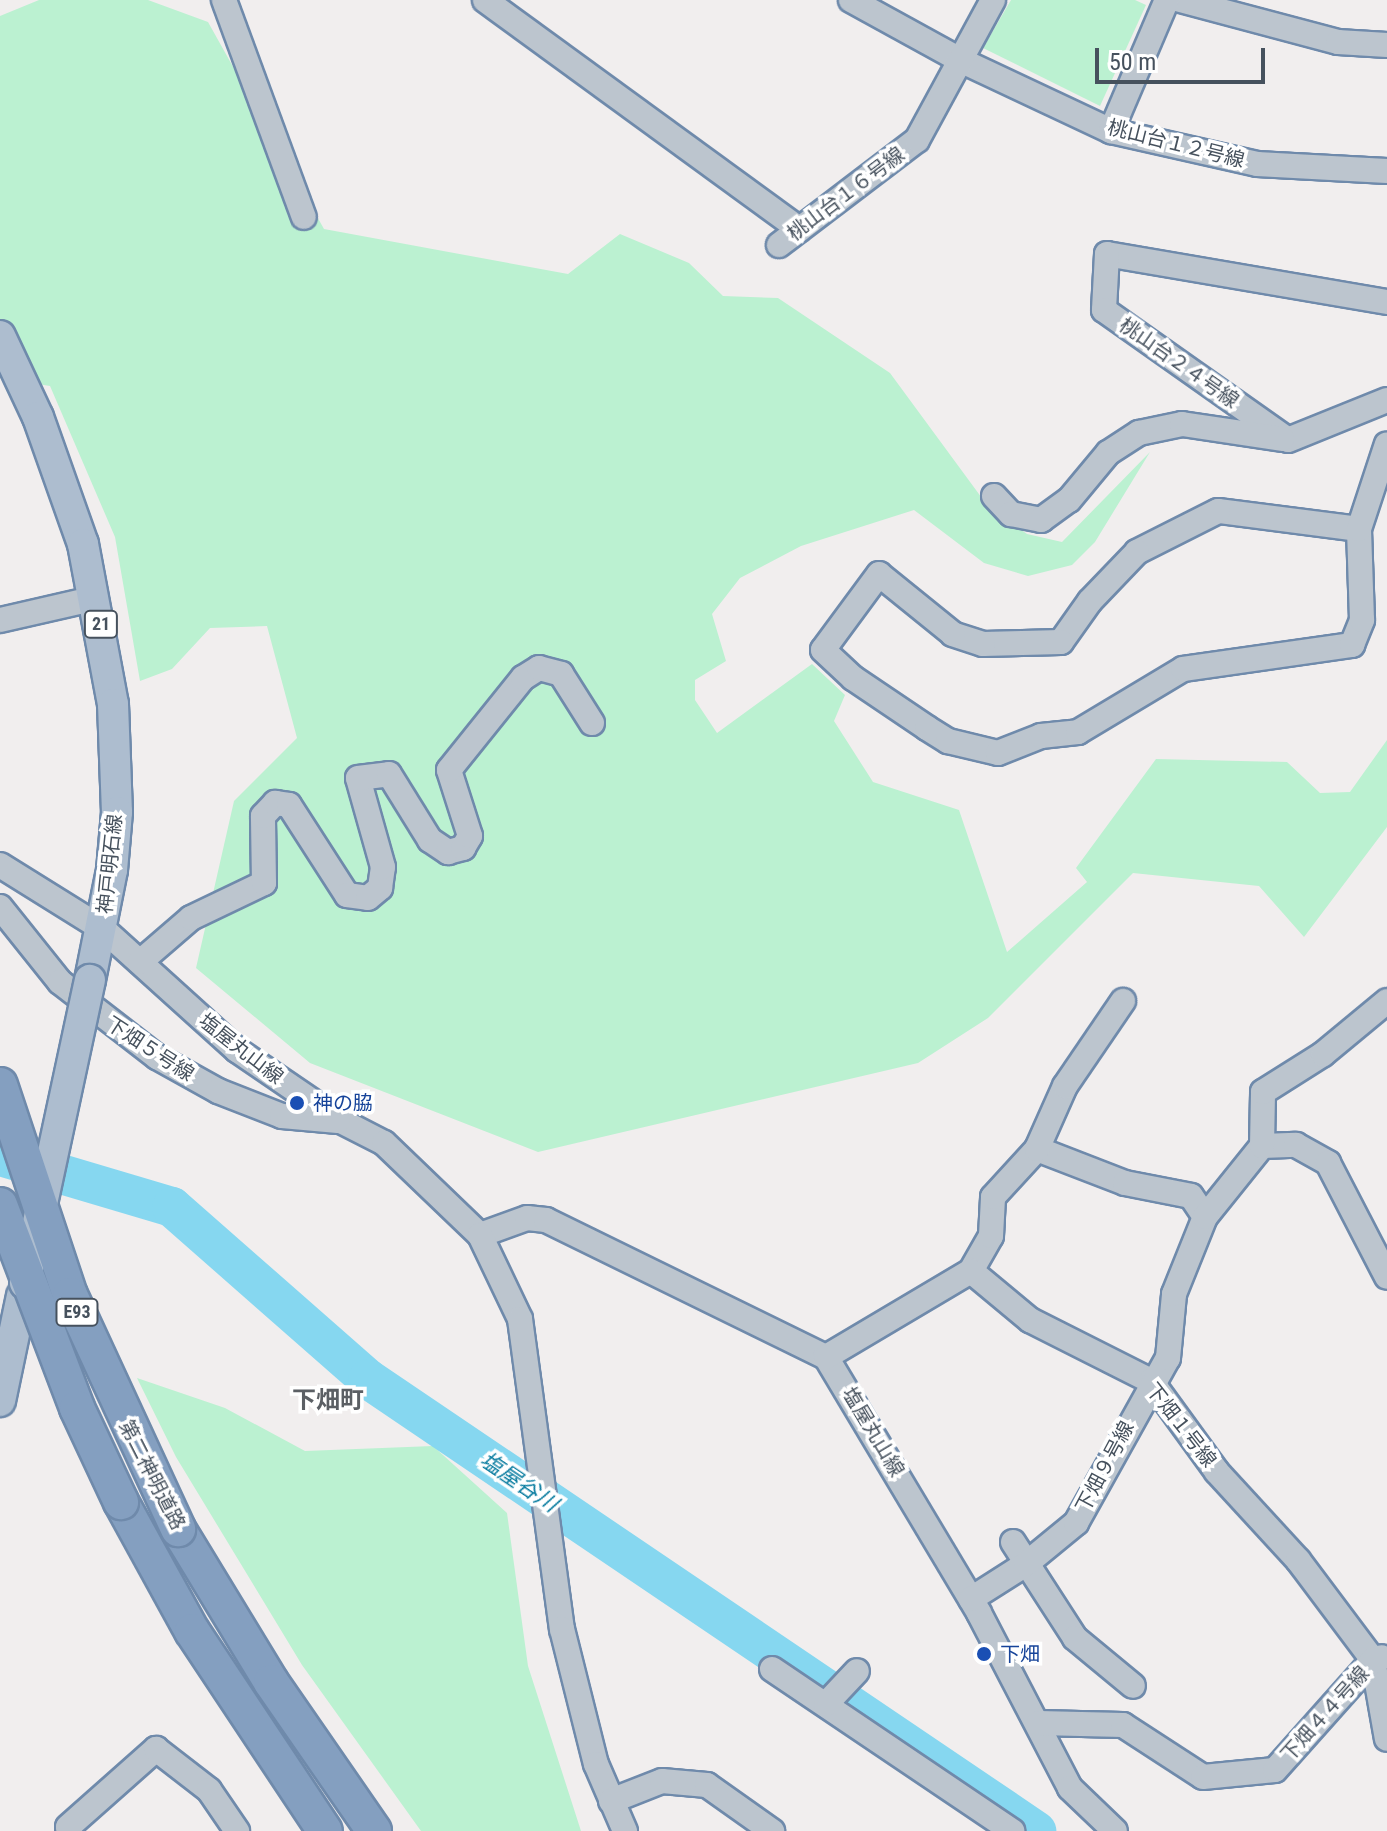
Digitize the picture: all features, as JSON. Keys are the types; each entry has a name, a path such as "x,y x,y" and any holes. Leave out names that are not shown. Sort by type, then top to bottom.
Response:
{"highway":[{"name":"第二神明道路","path":"0,1085 70,1295 178,1529 271,1682 374,1831"},
{"name":"第二神明道路","path":"0,1205 77,1408 121,1502 192,1631 325,1831"}],"main road":[{"name":"神戸明石線","path":"0,336 65,488 96,598 113,704 116,772 112,870 103,929 0,1401"}],"street":[{"path":"224,0 304,217"},
{"path":"485,0 799,229"},
{"name":"桃山台１２号線","path":"851,0 960,60 1111,131 1257,164 1387,171"},
{"name":"桃山台１６号線","path":"779,245 917,140 993,0"},
{"path":"1111,131 1167,0"},
{"path":"1180,0 1338,42 1387,45"},
{"name":"桃山台２４号線","path":"1288,440 1104,310 1107,254 1387,302"},
{"path":"994,496 1011,514 1041,520 1069,500 1108,453 1139,433 1182,424 1288,440 1387,400"},
{"path":"1359,529 1218,511 1137,552 1090,601 1061,642 983,644 953,634 879,574 823,650 853,678 948,741 998,753 1041,736 1078,732 1183,669 1352,645 1362,620 1359,529 1382,471 1387,444"},
{"path":"0,620 96,598"},
{"path":"140,962 191,918 264,883 263,816 275,803 289,805 347,895 368,898 380,888 383,867 359,795 358,778 389,774 430,840 448,852 463,848 470,836 449,770 523,678 539,668 561,674 592,723"},
{"name":"塩屋丸山線","path":"0,865 103,929 237,1050 341,1121 384,1143 480,1235 520,1319 562,1629 596,1764 625,1831"},
{"name":"下畑５号線","path":"0,907 60,982 157,1057 218,1091 282,1116 341,1121"},
{"path":"480,1235 527,1218 546,1220 826,1357 971,1271 991,1236 993,1197 1037,1149 1065,1086 1123,1001"},
{"path":"1387,1001 1323,1054 1263,1092 1262,1146 1296,1145 1328,1163 1387,1277"},
{"name":"下畑９号線","path":"971,1599 1026,1564 1076,1523 1151,1381 1168,1358 1174,1294 1205,1217 1262,1146"},
{"path":"1037,1149 1125,1183 1191,1196 1205,1217"},
{"name":"下畑１号線","path":"971,1271 1030,1320 1151,1381 1217,1472 1298,1560 1380,1657 1387,1739"},
{"name":"塩屋丸山線","path":"826,1357 971,1599 1039,1723 1070,1788 1115,1831"},
{"path":"1013,1542 1075,1638 1133,1686"},
{"name":"下畑４４号線","path":"1039,1723 1123,1725 1203,1777 1275,1770 1380,1657"},
{"path":"772,1669 1012,1831"},
{"path":"826,1704 850,1676"},
{"path":"70,1831 68,1827 156,1749 209,1790 237,1831"},
{"path":"611,1801 662,1781 707,1785 772,1831"}],"green space":[{"path":"39,0 148,0 208,22 324,229 568,274 620,234 689,263 723,296 778,298 890,373 987,505 1027,534 1062,542 1150,452 1095,542 1072,565 1028,576 984,563 914,510 801,546 740,578 712,614 726,661 695,680 695,700 717,733 812,664 845,695 834,721 873,782 959,810 1007,952 1087,882 1076,868 1156,759 1287,762 1320,793 1350,792 1387,740 1387,827 1304,937 1259,886 1133,873 988,1018 918,1063 538,1152 310,1063 196,968 234,801 297,738 267,626 210,628 172,669 140,681 115,537 50,386 0,378 0,16"},
{"path":"1011,0 1135,0 1146,5 1100,106 983,48"},
{"path":"137,1378 225,1408 305,1451 433,1446 507,1513 528,1666 581,1831 421,1831 302,1665 176,1457"}],"waterway":[{"name":"塩屋谷川","path":"0,1156 172,1207 368,1379 1036,1831"}],"place":[{"name":"神の脇","path":"297,1103"},
{"name":"下畑","path":"984,1654"}],"district":[{"name":"下畑町","path":"328,1401"}]}
